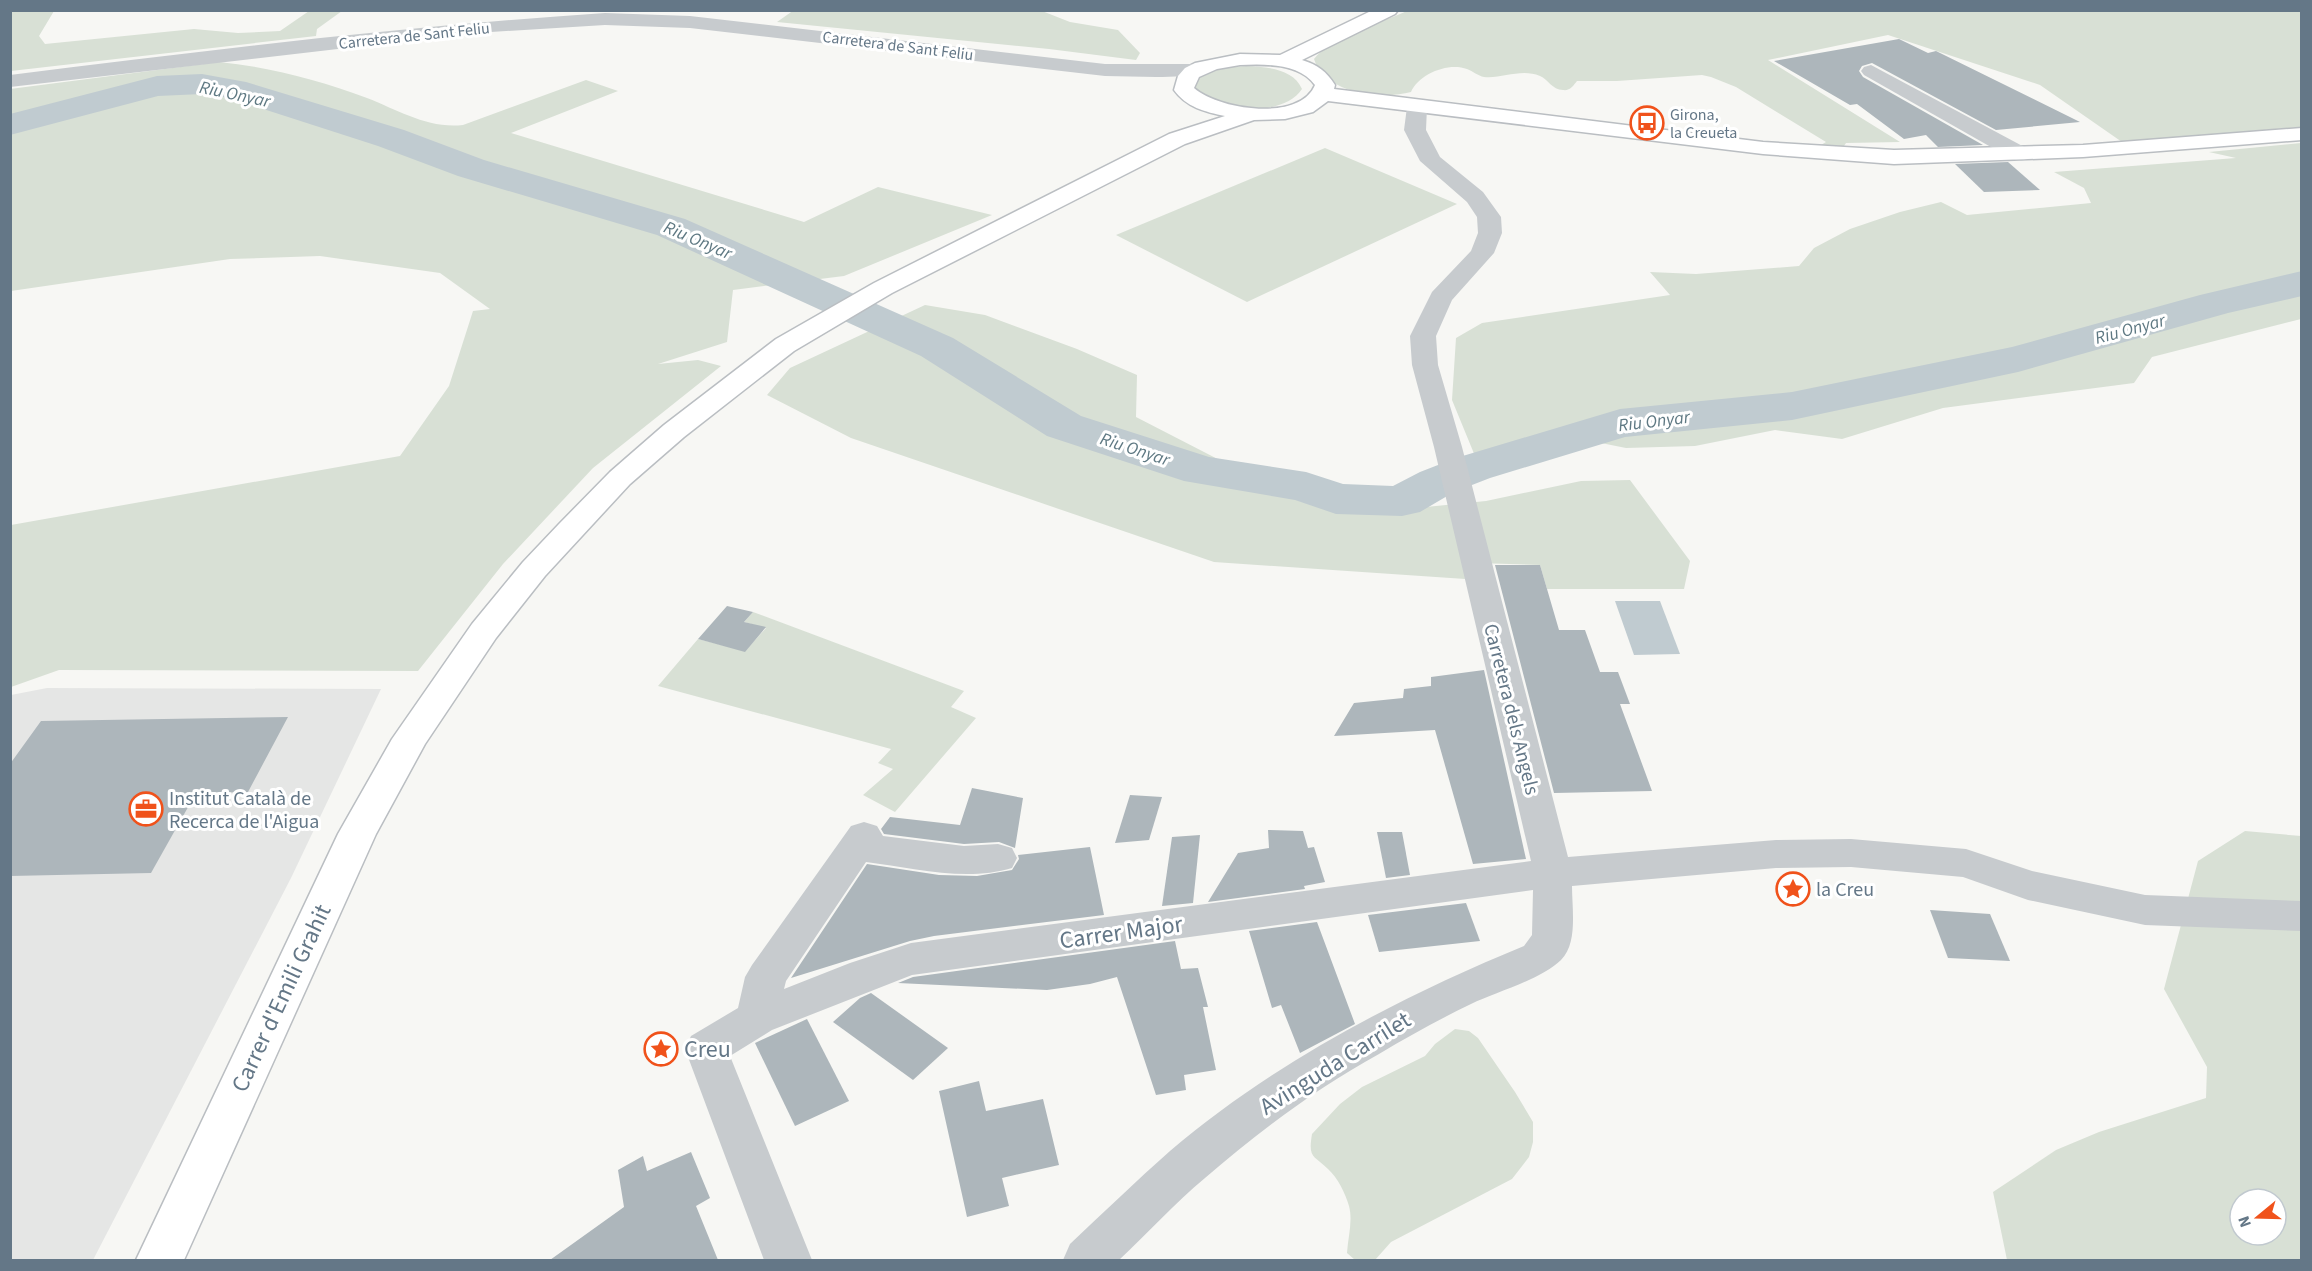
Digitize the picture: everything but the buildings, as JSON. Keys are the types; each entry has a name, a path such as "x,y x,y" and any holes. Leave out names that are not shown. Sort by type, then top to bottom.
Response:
{"main road":[{"path":"1282,62 1389,10"},
{"path":"1239,59 1282,62 1300,66 1320,77 1325,85 1324,94 1315,102 1299,109 1252,114 1217,110 1190,97 1184,90 1185,80 1200,68 1239,59"},
{"path":"1324,94 1630,133 1834,154 1894,157 2094,151 2301,134"},
{"path":"1177,139 1189,129 1195,118 1190,97"},
{"name":"Carrer d'Emili Grahit","path":"160,1260 357,834 410,739 458,667 510,598 598,501 674,431 765,358 834,315 952,252 1177,139 1252,114"}],"street":[{"name":"Carretera de Sant Feliu","path":"10,81 475,27 605,20 690,22 1105,70 1167,71 1200,68"},
{"name":"Carretera de Sant Feliu","path":"1105,70 1154,81 1190,97"},
{"path":"1871,71 2020,154"},
{"name":"Carretera dels Angels","path":"1417,107 1415,130 1431,161 1475,197 1489,217 1490,233 1482,254 1442,297 1423,336 1426,371 1441,421 1553,873"},
{"path":"757,1018 766,977 860,841 964,860 998,858"},
{"name":"Carrer Major","path":"788,1260 706,1049 757,1018 864,975 911,959 1553,873 1776,854 1851,853 1966,863 2028,885 2145,910 2301,916"},
{"name":"Avinguda Carrilet","path":"1087,1260 1187,1165 1244,1120 1308,1075 1362,1042 1456,992 1538,957 1549,947 1552,935 1553,873"}],"shaded area":[{"path":"794,10 1042,11 1070,22 1118,30 1140,53 1136,60 777,22"},
{"path":"1409,10 2301,11 2301,127 2122,142 2040,85 1888,35 1768,60 1900,142 1846,143 1842,149 1821,145 1826,142 1736,87 1702,75 1617,81 1577,81 1568,90 1559,90 1543,77 1533,74 1519,73 1484,77 1467,69 1451,67 1427,75 1411,92 1385,95 1356,92 1342,87 1320,71 1314,59 1332,43"},
{"path":"10,11 54,11 39,36 45,44 194,29 238,33 280,31 309,11 342,11 317,29 316,36 11,71"},
{"path":"219,62 256,67 331,85 414,118 450,125 463,125 586,80 618,91 511,133 804,222 878,187 992,215 844,276 733,290 727,342 658,364 698,360 721,366 593,468 503,564 418,671 59,670 11,687 11,525 400,456 449,386 473,311 490,309 440,273 320,256 230,259 11,291 10,89"},
{"path":"1246,66 1270,68 1286,73 1298,82 1302,89 1295,97 1275,106 1239,109 1218,104 1193,89 1195,80 1207,73"},
{"path":"2301,143 2301,319 2152,357 2134,383 1943,408 1842,439 1775,430 1695,446 1626,448 1546,432 1475,456 1452,400 1456,338 1482,323 1670,295 1650,272 1696,274 1799,266 1814,248 1850,229 1900,212 1941,202 1967,215 2091,203 2084,188 2054,172 2236,158 2209,152"},
{"path":"1325,148 1457,204 1247,302 1116,235"},
{"path":"925,305 985,315 1077,349 1137,375 1136,417 1299,501 1386,511 1486,501 1581,481 1630,480 1690,561 1684,589 1547,589 1540,565 1476,563 1480,580 1214,562 851,438 767,395 790,368"},
{"path":"1615,601 1660,601 1680,654 1634,655"},
{"path":"753,612 964,691 951,707 976,718 895,812 863,795 893,769 878,763 891,749 658,686 698,639 745,651 766,628 744,622"},
{"path":"47,688 381,689 291,878 93,1260 11,1260 11,695"},
{"path":"2245,831 2301,836 2301,1260 2007,1260 1993,1192 2056,1150 2099,1132 2206,1098 2207,1067 2164,989 2198,861"},
{"path":"1455,1029 1469,1031 1478,1038 1533,1122 1533,1142 1529,1157 1512,1179 1391,1242 1375,1260 1355,1260 1347,1253 1351,1217 1347,1201 1335,1177 1311,1152 1312,1134 1340,1104 1362,1087 1425,1056 1435,1044"}],"waterway":[{"name":"Riu Onyar","path":"10,125 157,86 202,84 234,89 391,138 471,168 671,227 937,347 1064,426 1201,471 1306,487 1336,499 1402,501 1437,482 1473,468 1620,423 1792,406 2018,359 2215,304 2302,283"}],"place":[{"name":"Girona, la Creueta","path":"1647,123"},
{"name":"Institut Català de Recerca de l'Aigua","path":"146,809"},
{"name":"la Creu","path":"1793,889"},
{"name":"Creu","path":"661,1049"}]}
